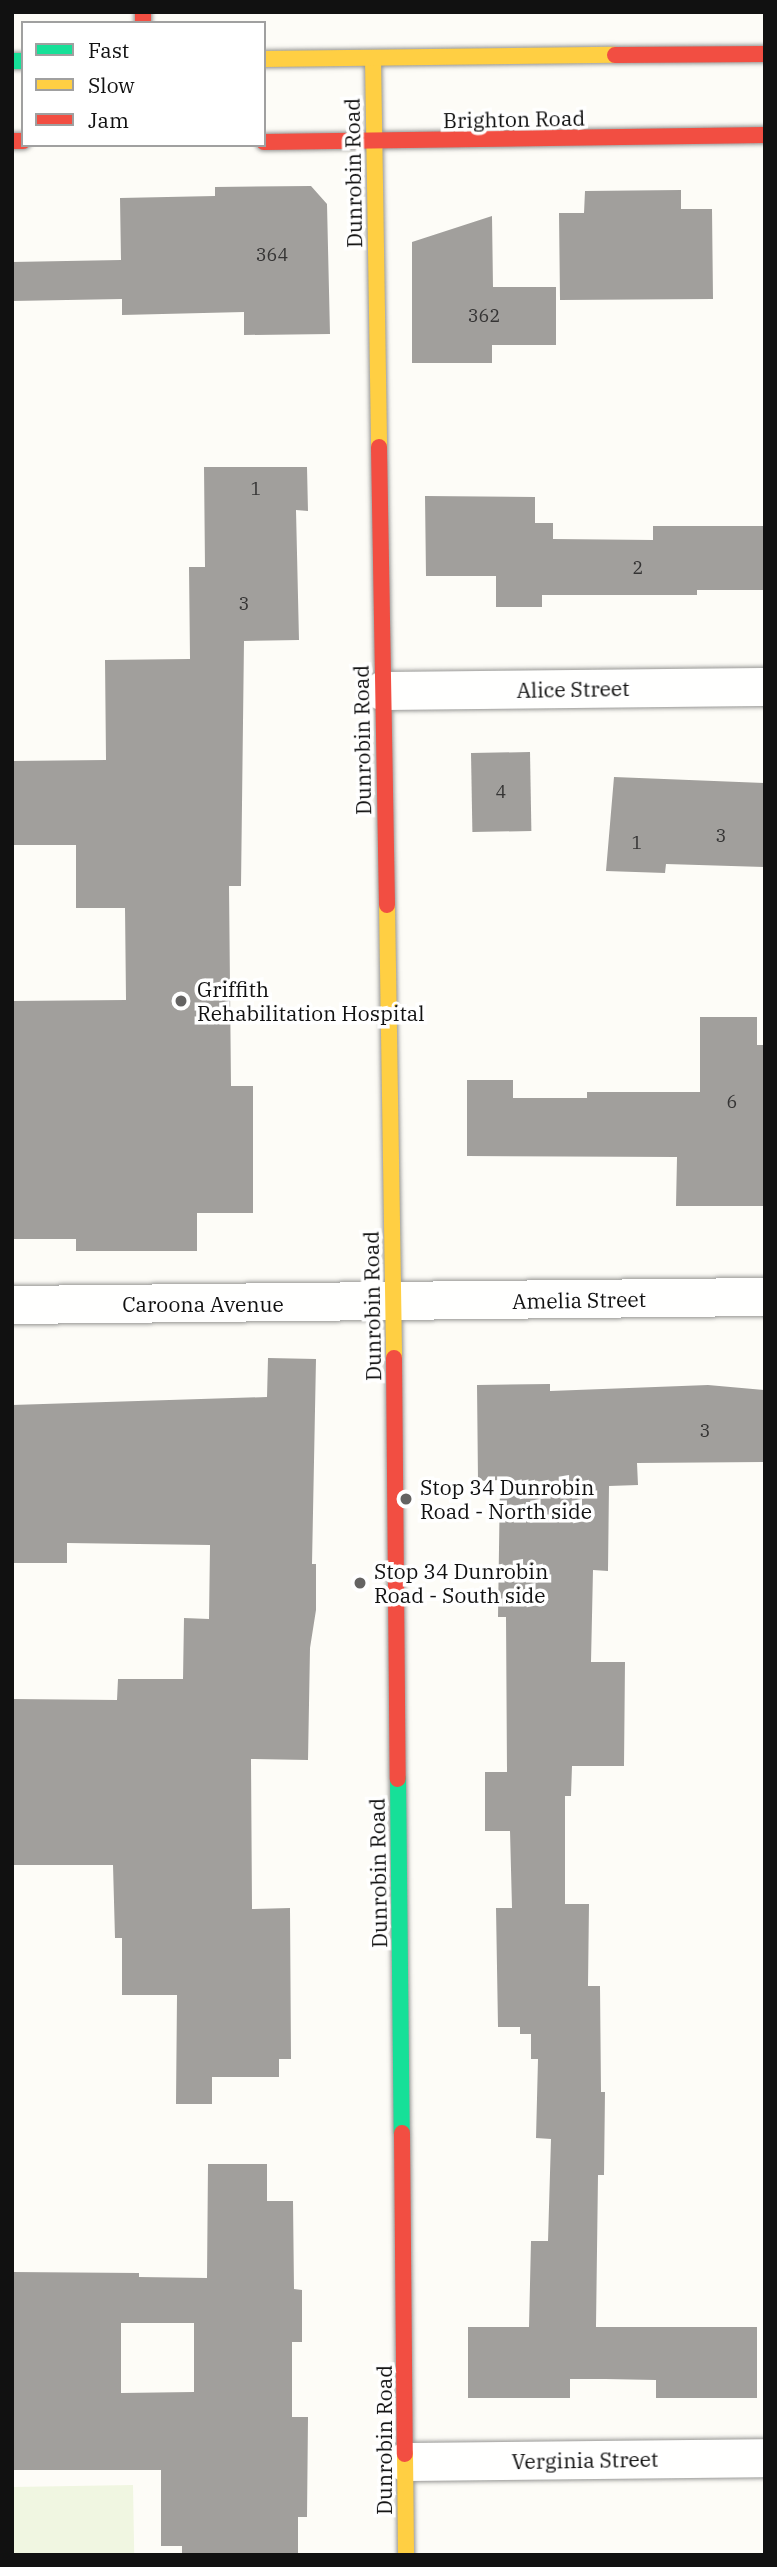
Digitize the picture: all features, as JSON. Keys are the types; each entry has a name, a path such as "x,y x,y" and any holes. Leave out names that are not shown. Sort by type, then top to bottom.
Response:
{"street":[{"path":"266,59 765,54"},
{"name":"Dunrobin Road","path":"373,58 393,1302 406,2555"},
{"name":"Brighton Road","path":"266,142 373,143 765,135"},
{"name":"Alice Street","path":"382,691 765,687"},
{"name":"Amelia Street","path":"393,1302 765,1297"},
{"name":"Caroona Avenue","path":"12,1305 393,1302"},
{"name":"Verginia Street","path":"405,2462 765,2458"}],"green space":[{"path":"133,2485 134,2555 13,2555 12,2487"}],"building":[{"path":"311,186 327,204 330,334 244,335 244,312 122,315 122,299 12,301 12,262 121,260 120,198 215,196 215,187"},
{"path":"681,190 681,209 712,209 713,299 560,300 559,213 584,213 585,191"},
{"path":"492,216 493,287 556,287 556,345 492,345 492,363 412,363 412,242"},
{"name":"Griffith Rehabilitation Hospital","path":"204,467 307,467 308,511 296,510 299,640 244,641 241,886 229,886 231,1086 253,1086 253,1213 197,1213 197,1251 76,1251 76,1239 12,1239 12,1001 126,1000 125,908 76,908 76,845 12,845 12,761 106,760 105,660 190,659 189,567 205,567"},
{"path":"425,496 535,497 535,523 553,523 553,539 653,540 653,526 765,526 765,590 697,590 697,595 542,595 542,607 496,607 496,576 426,576"},
{"path":"530,752 531,831 472,832 471,753"},
{"path":"614,777 765,783 765,867 666,864 665,873 606,871"},
{"path":"700,1017 757,1017 757,1045 765,1045 765,1206 676,1206 677,1157 467,1156 467,1080 513,1080 513,1098 587,1098 587,1092 700,1092"},
{"path":"268,1358 316,1359 312,1564 316,1564 316,1610 310,1648 308,1760 251,1759 252,1909 290,1908 291,2059 279,2059 279,2077 212,2077 212,2104 176,2104 177,1995 122,1995 122,1938 115,1938 113,1865 12,1865 12,1699 117,1700 118,1679 183,1679 184,1618 209,1619 210,1545 67,1543 67,1563 12,1563 12,1405 267,1397"},
{"path":"550,1384 550,1391 708,1385 765,1390 765,1462 637,1463 638,1485 609,1486 608,1571 593,1570 591,1662 625,1662 624,1766 572,1766 571,1796 565,1796 565,1904 589,1904 588,1986 600,1986 601,2092 605,2092 604,2175 598,2175 596,2327 757,2327 757,2398 656,2398 656,2380 570,2379 570,2398 468,2398 468,2327 529,2327 531,2241 548,2241 551,2139 536,2138 538,2059 531,2059 531,2034 520,2034 520,2027 498,2027 496,1908 512,1908 510,1831 485,1831 485,1772 507,1772 506,1617 498,1617 500,1480 478,1481 477,1385"},
{"path":"208,2164 267,2164 267,2201 293,2201 294,2289 302,2290 302,2342 292,2342 292,2417 308,2417 307,2517 298,2517 298,2555 182,2555 182,2546 161,2546 161,2470 12,2470 12,2272 139,2273 139,2277 207,2278","holes":["121,2323 194,2323 194,2392 121,2393"]}],"traffic: fast":[{"path":"12,61 21,61"},
{"path":"398,1779 402,2133"}],"traffic: slow":[{"path":"266,59 615,55"},
{"path":"373,58 379,447"},
{"path":"387,905 394,1358"},
{"path":"405,2454 406,2555"}],"traffic: jam":[{"path":"143,12 143,21"},
{"path":"615,55 765,54"},
{"path":"266,142 765,135"},
{"path":"12,141 21,141"},
{"path":"379,447 387,905"},
{"path":"394,1358 398,1779"},
{"path":"402,2133 405,2454"}],"place":[{"name":"Griffith Rehabilitation Hospital","path":"181,1001"},
{"name":"Stop 34 Dunrobin Road - North side","path":"406,1499"},
{"name":"Stop 34 Dunrobin Road - South side","path":"360,1583"}]}
